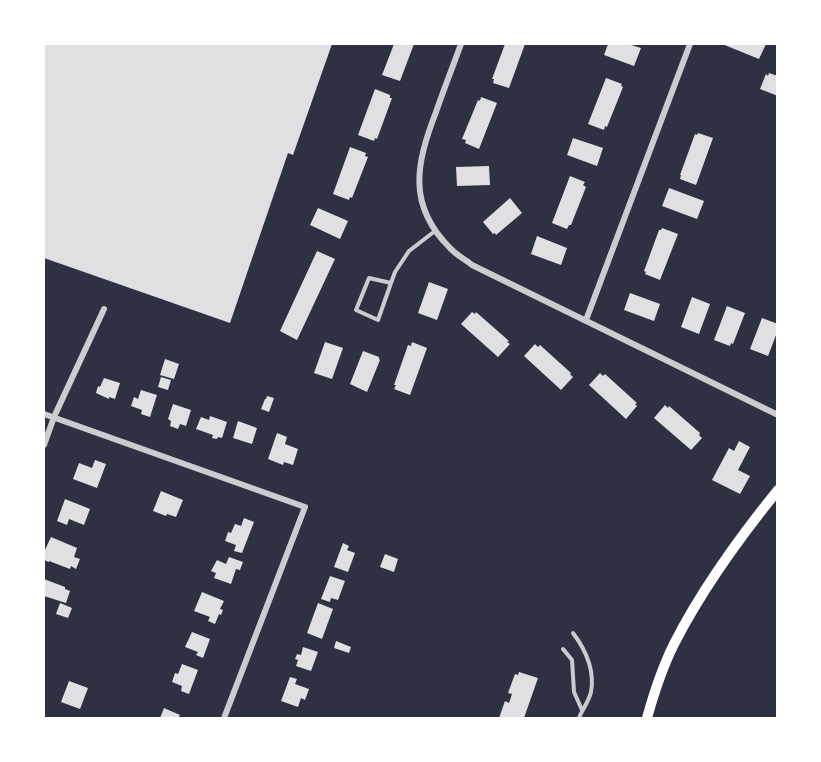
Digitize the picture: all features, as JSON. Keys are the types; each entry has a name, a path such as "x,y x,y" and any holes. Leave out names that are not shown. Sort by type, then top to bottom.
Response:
{"main road":[{"path":"647,718 673,646 693,609 740,537 777,490"}],"street":[{"path":"461,44 424,144 418,176 420,196 427,217 451,250 472,265 777,415"},
{"path":"586,320 690,44"},
{"path":"44,445 54,417 104,309"},
{"path":"44,414 305,507 225,718"}],"lane":[{"path":"391,283 369,278 356,310 378,320 395,272 409,251 435,231"},
{"path":"573,633 582,646 591,675 591,692 579,718"},
{"path":"563,649 572,660 574,692 582,710"}],"building":[{"path":"44,44 332,44 293,155 288,153 230,323 44,258"},
{"path":"394,44 414,44 400,81 382,75"},
{"path":"505,44 525,44 509,88 493,83 494,79 492,79"},
{"path":"608,44 628,44 641,48 634,66 604,55"},
{"path":"722,44 766,44 759,59"},
{"path":"769,73 778,76 778,96 760,89 766,74 768,76"},
{"path":"606,78 622,84 623,87 604,130 588,124"},
{"path":"375,89 392,98 377,139 375,138 374,141 358,135"},
{"path":"481,97 497,103 479,149 465,143 466,140 462,139"},
{"path":"695,134 713,138 696,185 680,179 680,175"},
{"path":"573,138 603,148 597,166 567,155"},
{"path":"350,147 366,153 365,156 368,157 352,198 350,197 349,200 333,194"},
{"path":"489,166 490,185 457,186 456,167"},
{"path":"570,176 585,182 583,185 586,187 571,225 567,229 552,223"},
{"path":"669,188 704,201 697,219 662,206"},
{"path":"510,198 522,213 496,235 493,234 483,222"},
{"path":"318,208 348,221 340,239 310,225"},
{"path":"662,228 678,234 660,280 645,274 644,271 659,230"},
{"path":"537,236 567,248 561,265 531,254"},
{"path":"317,251 335,259 297,340 280,331"},
{"path":"429,282 448,289 437,320 418,313"},
{"path":"630,293 660,304 654,321 624,310"},
{"path":"692,297 710,304 699,334 681,327"},
{"path":"727,306 745,313 733,344 731,343 730,346 714,340"},
{"path":"472,312 475,314 476,312 509,341 507,342 510,344 498,357 461,324"},
{"path":"762,318 778,324 768,356 750,349"},
{"path":"325,342 343,348 332,379 314,373"},
{"path":"412,342 427,348 410,395 394,389 396,385 394,385 408,345 411,346"},
{"path":"535,344 538,347 540,345 571,373 573,377 561,390 524,356"},
{"path":"363,351 379,357 380,360 367,392 350,384"},
{"path":"165,359 179,364 174,379 160,375"},
{"path":"600,373 603,376 605,374 637,403 626,419 589,385"},
{"path":"161,377 171,380 168,390 158,387"},
{"path":"104,378 120,383 115,399 109,397 109,399 96,393"},
{"path":"141,390 157,395 150,417 141,414 142,410 131,406 134,397 138,399"},
{"path":"267,396 274,398 269,412 261,409"},
{"path":"173,404 191,410 186,426 180,424 178,429 170,426 171,421 168,419"},
{"path":"665,405 700,433 702,438 691,450 654,418"},
{"path":"210,416 227,422 222,438 212,438 213,435 196,429 201,417 209,420"},
{"path":"238,421 257,428 252,444 233,438"},
{"path":"277,433 287,437 285,444 298,449 293,465 284,462 283,465 268,459"},
{"path":"739,441 750,447 738,470 750,476 740,494 712,480 729,448 734,451"},
{"path":"95,460 106,464 97,488 73,479 79,463 92,468"},
{"path":"161,491 183,500 176,517 153,511"},
{"path":"65,499 90,509 84,525 69,519 67,525 57,521"},
{"path":"244,518 254,522 242,553 234,551 236,545 225,541 228,532 231,533 235,524 241,526"},
{"path":"51,537 77,548 74,557 80,559 76,569 44,560 44,552"},
{"path":"343,543 349,546 347,550 355,553 348,572 334,567"},
{"path":"385,554 398,559 394,572 380,567"},
{"path":"229,557 243,562 240,570 236,569 231,584 214,578 216,573 211,571 217,560 226,564"},
{"path":"330,576 345,581 338,600 331,598 330,602 321,599"},
{"path":"44,579 70,591 66,603 44,596"},
{"path":"202,592 224,601 220,609 223,610 215,624 208,621 210,617 194,611"},
{"path":"60,603 72,608 68,618 56,614"},
{"path":"318,603 333,609 322,639 307,633"},
{"path":"192,632 210,639 203,658 196,655 198,652 185,647"},
{"path":"336,641 351,647 349,653 334,648"},
{"path":"303,647 318,652 311,671 296,666 298,660 295,659 297,654 301,655"},
{"path":"182,664 198,670 189,694 181,691 182,686 172,682"},
{"path":"519,672 538,678 524,718 499,718 505,701 509,703 512,694 508,693 515,674 518,675"},
{"path":"290,677 297,679 295,684 309,689 305,700 301,698 298,707 281,701"},
{"path":"69,681 88,688 80,709 61,702"},
{"path":"164,708 180,715 178,718 160,718"}]}
